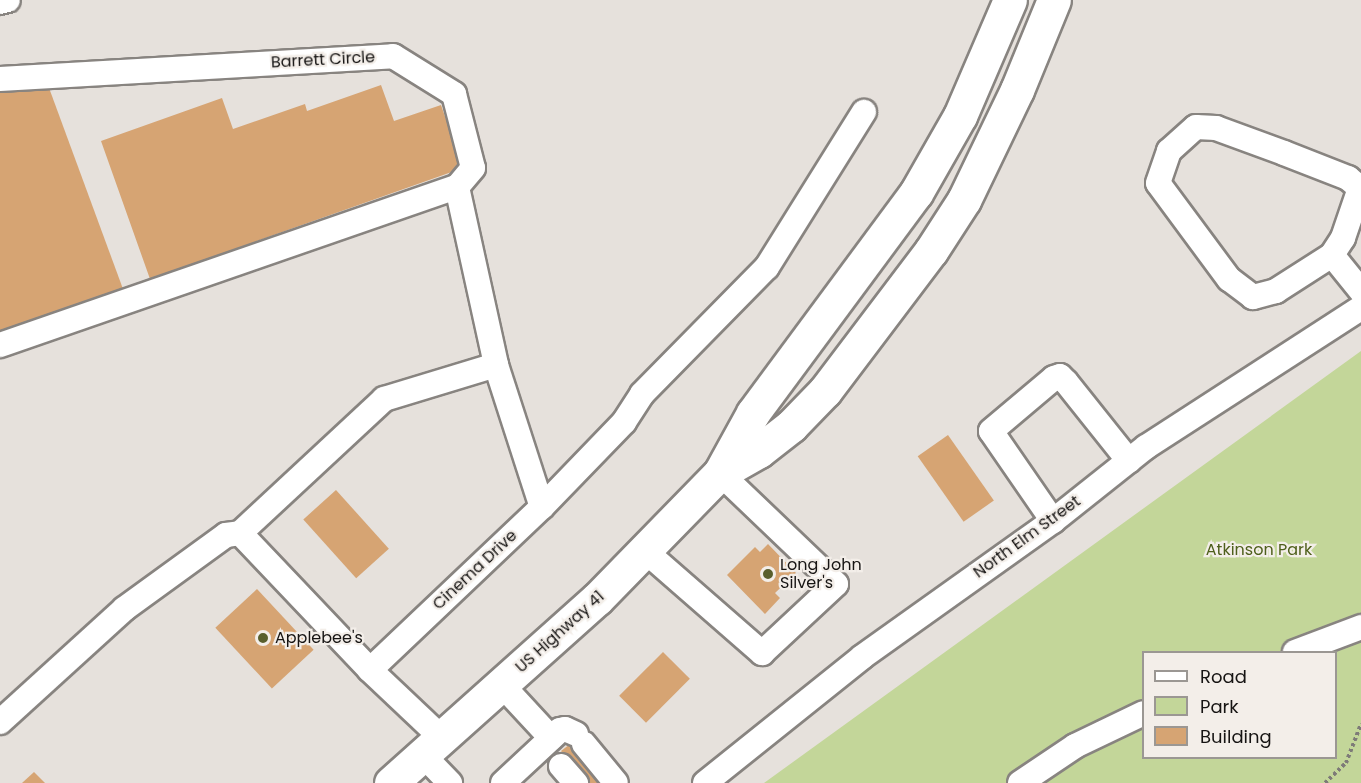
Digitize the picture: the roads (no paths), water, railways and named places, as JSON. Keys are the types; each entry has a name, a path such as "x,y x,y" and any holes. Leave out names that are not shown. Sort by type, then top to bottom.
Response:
{"highway":[{"path":"720,472 753,413 916,193 960,116 1010,0"},
{"path":"720,472 759,451 791,426 825,390 932,251 964,200 1017,90 1054,0"},
{"name":"US Highway 41","path":"391,783 502,685 644,550 720,472"}],"street":[{"path":"0,2 8,0"},
{"name":"Barrett Circle","path":"0,79 393,56 454,94 473,168 457,187"},
{"name":"Cinema Drive","path":"370,670 542,507 624,422 642,394 767,267 864,112"},
{"path":"1196,127 1216,128 1348,178 1360,188 1343,238 1332,255 1276,291 1253,297 1229,279 1158,183 1169,151 1196,127"},
{"path":"0,345 457,187 496,365 542,507"},
{"path":"1332,255 1361,291"},
{"name":"North Elm Street","path":"705,783 853,664 1053,521 1128,461 1361,308"},
{"path":"0,722 124,609 226,536 240,533 384,399 496,365"},
{"path":"1053,521 991,431 1054,378 1060,376 1066,382 1128,461"},
{"path":"644,550 762,652 836,584 720,472"},
{"path":"240,533 370,670 433,746 450,783"},
{"path":"1298,651 1361,627"},
{"path":"502,685 556,758"},
{"path":"1020,783 1076,746 1142,713"},
{"path":"518,778 556,758 565,729 580,739 616,783"}],"place":[{"name":"Long John Silver's","path":"768,574"},
{"name":"Applebee's","path":"263,638"}],"park label":[{"name":"Atkinson Park","path":"1259,550"}]}
